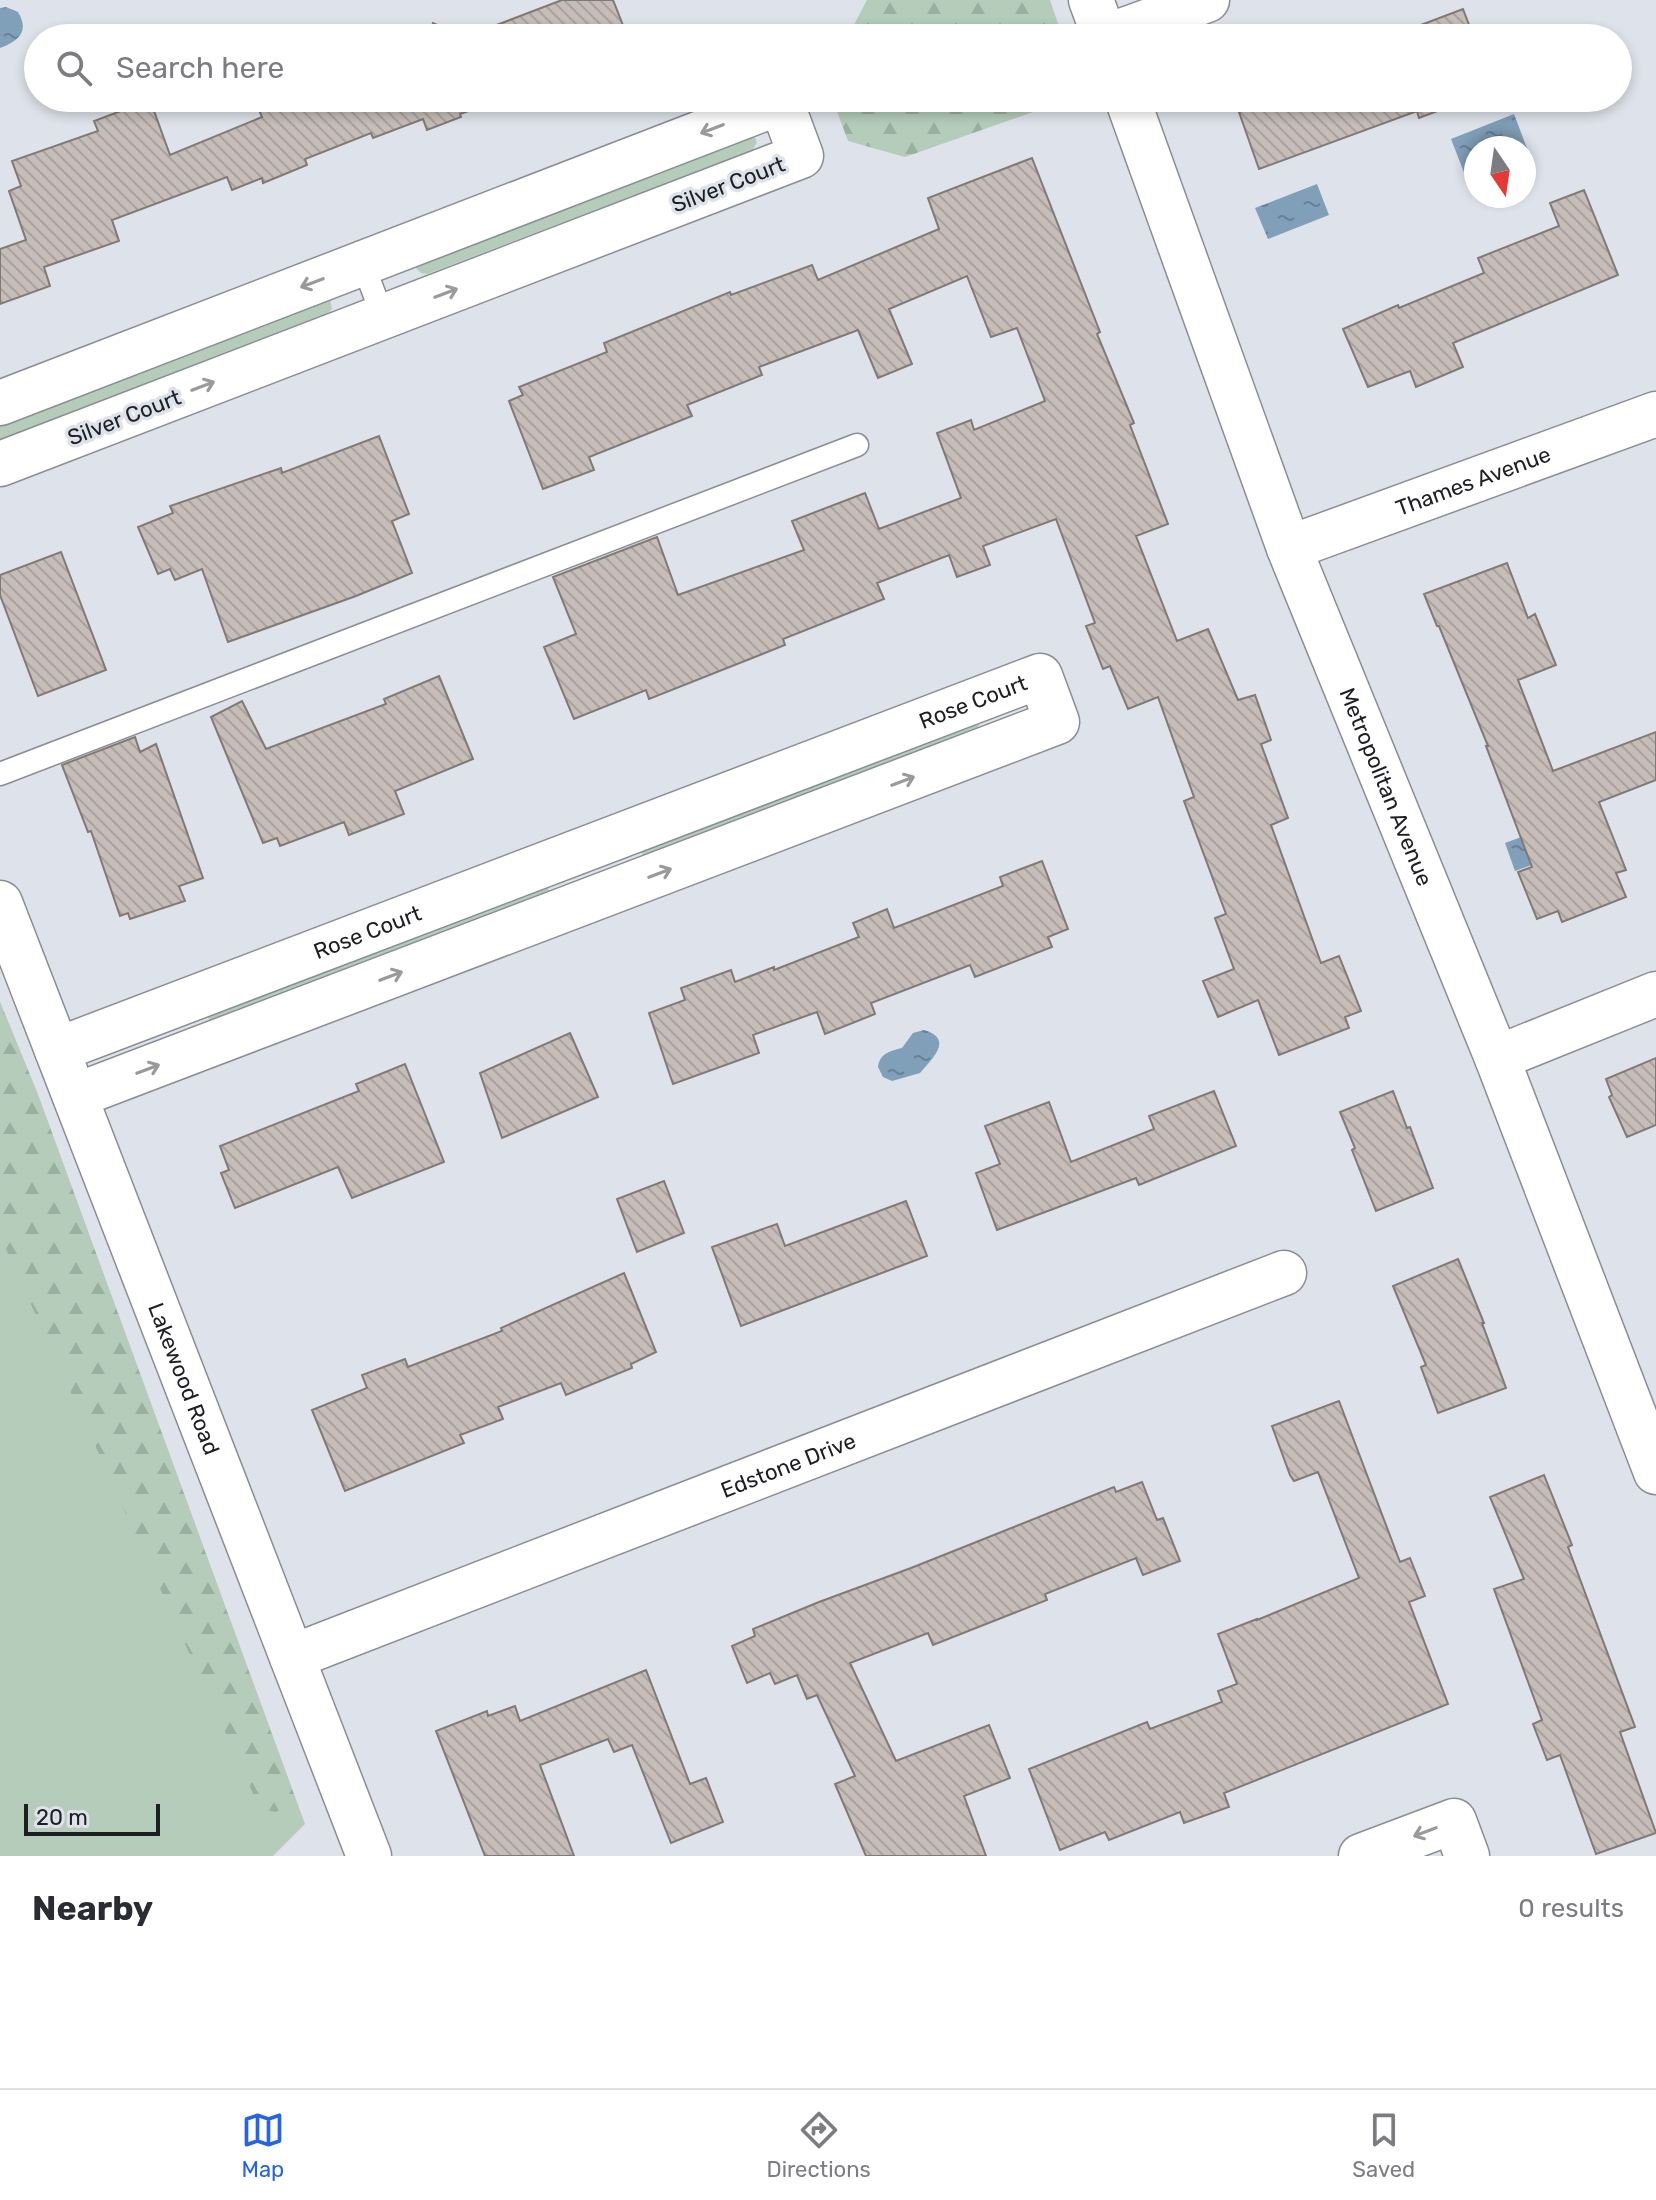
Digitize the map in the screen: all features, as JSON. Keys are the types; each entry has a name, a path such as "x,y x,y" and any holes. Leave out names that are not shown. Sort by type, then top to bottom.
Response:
{"street":[{"path":"1091,0 1100,24"},
{"path":"1143,24 1207,0"},
{"name":"Silver Court","path":"0,403 755,112"},
{"name":"Silver Court","path":"0,464 801,156 785,112"},
{"name":"Metropolitan Avenue","path":"1132,112 1289,548 1497,1058 1656,1472"},
{"name":"Thames Avenue","path":"1289,548 1656,414"},
{"name":"Rose Court","path":"57,1050 1040,676 1057,722 75,1096"},
{"name":"Lakewood Road","path":"0,903 369,1856"},
{"path":"1497,1058 1656,994"},
{"name":"Edstone Drive","path":"292,1657 1284,1273"},
{"path":"1361,1856 1454,1821 1467,1856"}],"lane":[{"path":"363,264 383,317"},
{"path":"0,774 857,445"},
{"path":"583,850 601,896"}],"green space":[{"path":"867,0 1050,0 1058,24 854,24"},
{"path":"837,112 1033,112 905,157 848,141"},
{"path":"753,134 757,142 752,151 427,274 414,266"},
{"path":"330,299 332,309 325,316 0,440 0,417"},
{"path":"977,720 977,732 644,857 639,848"},
{"path":"548,885 549,893 213,1025 206,1015"},
{"path":"0,1002 37,1092 305,1824 273,1856 0,1856"},
{"path":"0,1002 37,1092 294,1795 291,1804 276,1812 260,1809 0,1236"}],"water":[{"path":"0,8 18,12 23,25 17,39 0,48"},
{"path":"1514,114 1522,136 1464,136 1464,172 1451,139"},
{"path":"1317,184 1329,215 1268,239 1255,208"},
{"path":"1554,825 1564,853 1515,871 1505,843"},
{"path":"924,1030 933,1034 939,1044 930,1062 920,1073 892,1081 883,1077 878,1067 883,1056 902,1048 913,1033"}],"building":[{"path":"562,0 613,0 622,24 499,24"},
{"path":"1463,9 1469,24 1423,24"},
{"path":"118,112 154,112 170,155 262,117 260,112 466,112 460,114 461,117 427,130 423,119 373,138 371,133 305,159 307,165 263,183 262,178 232,190 227,177 112,220 119,241 44,267 50,286 0,304 0,249 26,240 9,191 21,186 12,161 98,131 94,121"},
{"path":"1239,112 1414,112 1259,169"},
{"path":"1417,112 1435,112 1419,118"},
{"path":"1032,158 1100,332 1097,334 1134,423 1130,425 1168,524 1136,536 1177,641 1208,629 1238,700 1255,695 1271,740 1261,744 1288,818 1271,825 1321,963 1339,956 1361,1011 1345,1017 1349,1028 1279,1055 1258,1000 1218,1017 1203,981 1234,969 1215,918 1226,914 1184,801 1194,797 1158,697 1128,709 1110,666 1103,669 1086,626 1095,623 1056,519 983,546 990,565 957,577 949,555 877,583 884,599 783,639 785,645 649,699 646,690 574,719 544,647 576,634 553,577 657,537 678,595 804,550 792,521 865,493 879,529 961,498 937,433 971,420 974,430 1045,401 1017,328 991,337 967,276 889,309 912,364 878,378 858,330 759,367 762,375 687,405 692,416 589,457 594,470 543,489 509,401 523,395 519,387 607,352 604,343 730,292 731,295 812,265 818,280 939,229 928,198"},
{"path":"1584,190 1618,275 1453,343 1463,367 1416,387 1410,371 1368,387 1343,329 1484,273 1478,258 1559,226 1550,203"},
{"path":"379,436 409,514 392,521 412,573 228,642 202,569 175,580 170,569 158,574 138,527 173,513 170,506 281,468 282,473"},
{"path":"61,552 106,670 38,696 0,595 0,575"},
{"path":"1507,563 1528,618 1535,614 1556,665 1518,680 1553,771 1656,732 1656,780 1599,802 1626,870 1616,873 1626,897 1562,922 1558,911 1537,919 1518,872 1532,867 1488,746 1424,594"},
{"path":"439,676 473,759 395,791 404,814 349,835 344,822 280,846 277,838 263,843 211,717 242,701 266,749 386,704 384,699"},
{"path":"135,737 140,752 156,744 203,878 179,886 185,901 130,919 128,913 120,916 91,831 88,832 62,765"},
{"path":"1042,861 1068,929 1048,937 1052,947 975,977 970,965 871,1003 875,1014 825,1034 817,1012 753,1035 759,1053 673,1084 649,1013 685,1000 681,988 731,970 735,982 774,967 774,970 859,937 853,923 887,909 894,928 1003,886 1000,877"},
{"path":"570,1033 598,1097 502,1138 480,1073"},
{"path":"1656,1058 1656,1125 1627,1137 1609,1097 1612,1095 1606,1079"},
{"path":"405,1064 444,1162 352,1198 338,1167 235,1208 221,1173 229,1170 220,1146 359,1091 356,1084"},
{"path":"1214,1091 1236,1146 1139,1185 1136,1178 997,1230 976,1173 1000,1164 985,1126 1049,1102 1071,1162 1154,1129 1149,1116"},
{"path":"1393,1091 1433,1188 1376,1211 1340,1112"},
{"path":"664,1181 684,1233 637,1252 617,1199"},
{"path":"906,1201 927,1256 741,1326 712,1247 777,1224 785,1246"},
{"path":"1458,1259 1506,1388 1438,1413 1421,1367 1426,1365 1393,1286"},
{"path":"624,1273 656,1352 631,1364 632,1368 566,1395 561,1383 498,1407 503,1419 460,1435 464,1443 345,1491 312,1410 367,1388 362,1375 405,1359 408,1367 502,1331 501,1328"},
{"path":"1339,1401 1400,1562 1410,1558 1425,1596 1409,1602 1448,1704 1224,1793 1229,1807 1184,1823 1180,1812 1109,1840 1105,1832 1060,1850 1029,1769 1147,1722 1150,1729 1222,1702 1218,1691 1237,1684 1218,1634 1359,1578 1318,1472 1294,1481 1272,1426"},
{"path":"1544,1475 1572,1545 1568,1547 1635,1727 1620,1732 1656,1833 1596,1854 1560,1755 1547,1760 1533,1724 1542,1720 1494,1589 1524,1579 1490,1497"},
{"path":"1142,1482 1157,1520 1163,1518 1180,1561 1143,1575 1136,1558 1045,1594 1047,1600 933,1645 928,1633 850,1663 896,1761 989,1725 1010,1778 964,1796 986,1856 866,1856 835,1784 855,1776 817,1695 807,1699 797,1675 775,1684 770,1673 747,1683 732,1646 755,1636 753,1629 819,1602 1114,1487 1116,1492"},
{"path":"646,1670 690,1784 706,1778 723,1822 671,1843 632,1745 614,1752 608,1739 540,1765 574,1856 485,1856 436,1731 487,1711 488,1716 515,1706 520,1721"}]}
